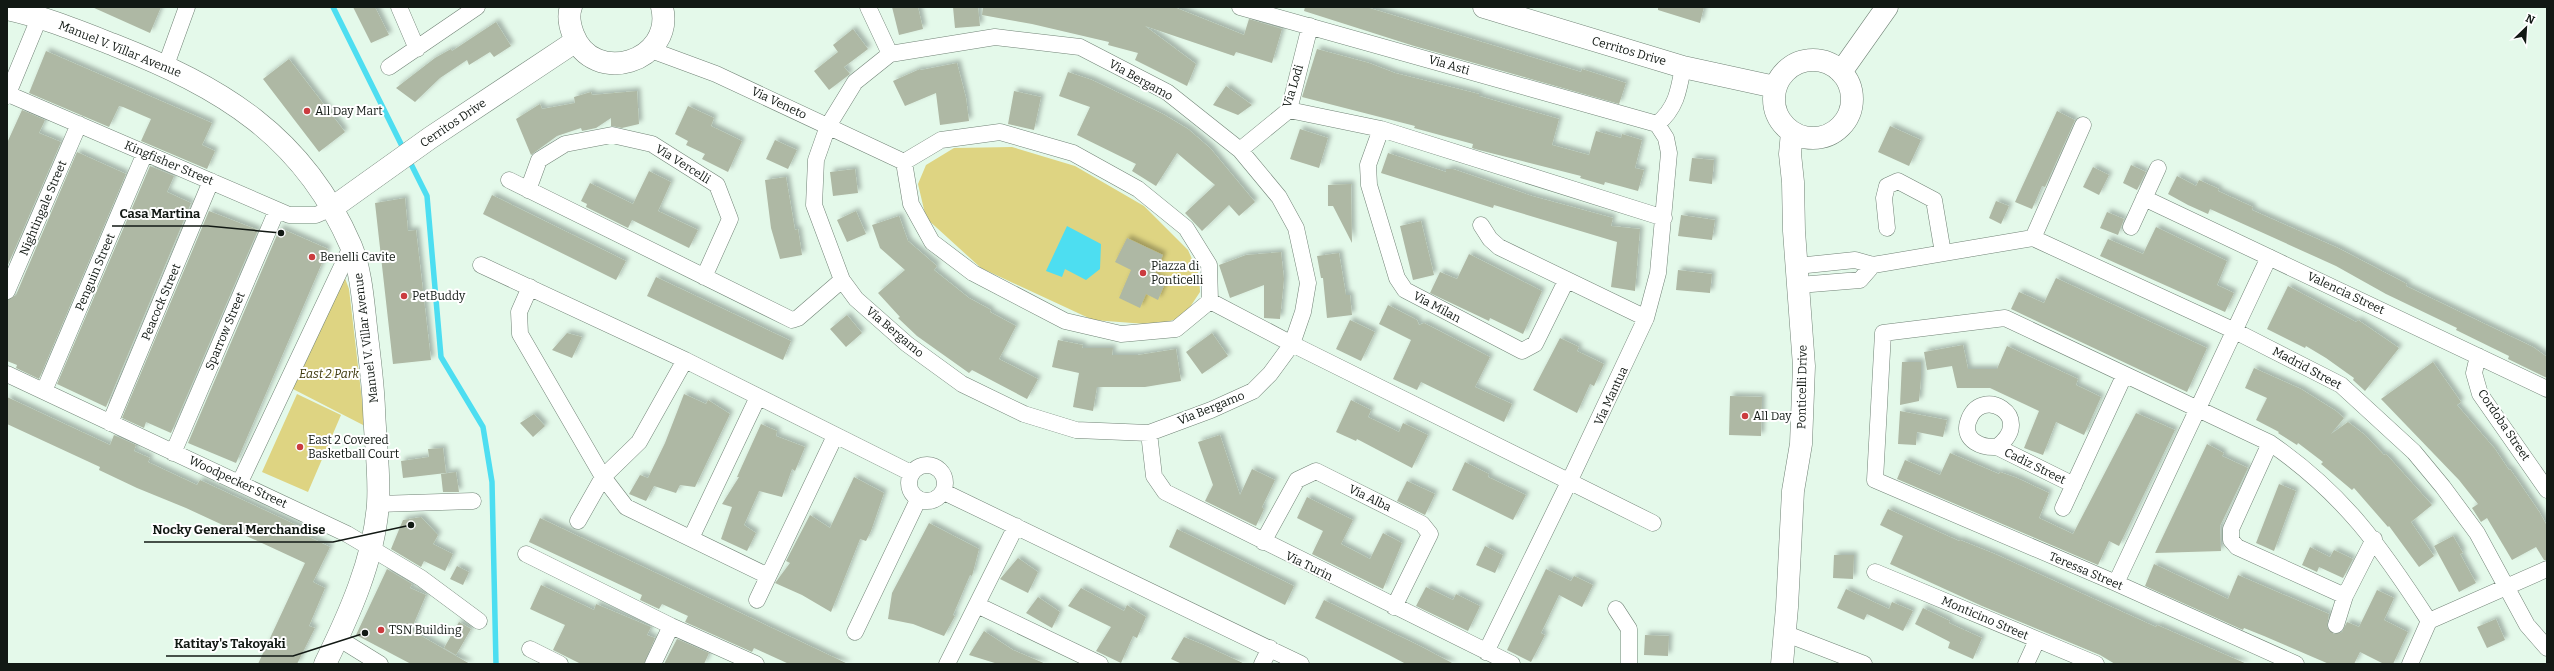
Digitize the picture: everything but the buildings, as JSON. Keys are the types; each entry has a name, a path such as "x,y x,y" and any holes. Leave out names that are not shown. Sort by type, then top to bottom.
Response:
{"street":[{"path":"166,66 187,7"},
{"path":"399,7 417,49"},
{"path":"388,67 478,7"},
{"path":"571,7 570,26 576,41 585,53 598,60 612,64 626,64 640,59 651,50 659,37 663,23 662,7"},
{"path":"868,7 890,54"},
{"name":"Via Asti","path":"1240,7 1657,124"},
{"name":"Cerritos Drive","path":"1484,7 1683,67 1775,87"},
{"path":"1841,72 1887,7"},
{"name":"Manuel V. Villar Avenue","path":"7,9 40,16 166,66 215,91 260,122 293,153 332,208 351,247 361,280 373,389 378,504 371,548 359,586 338,638 325,664"},
{"path":"7,95 40,16"},
{"name":"Via Lodi","path":"1240,150 1289,110 1310,26"},
{"name":"Via Bergamo","path":"995,37 1080,47 1167,92 1240,150 1279,198 1296,228 1308,283 1303,312 1292,344 1270,374 1253,391 1211,410 1149,433 1076,430 1024,414 969,387 907,344 856,299 842,280 814,205 816,160 828,126 855,82 890,54 995,37"},
{"name":"Cerritos Drive","path":"332,208 430,138 576,41"},
{"name":"Via Veneto","path":"651,50 716,74 904,162"},
{"path":"1808,60 1826,63 1841,72 1848,82 1852,94 1851,107 1839,128 1828,135 1816,138 1798,134 1783,124 1777,114 1774,102 1775,87 1787,70 1808,60"},
{"path":"1657,124 1666,117 1674,105 1683,67"},
{"name":"Kingfisher Street","path":"7,95 79,124 289,215 305,217 316,215 332,208"},
{"path":"1289,110 1381,130 1664,218"},
{"name":"Nightingale Street","path":"7,291 79,124"},
{"name":"Via Mantua","path":"1486,652 1570,482 1646,318 1658,273 1669,153 1666,138 1657,124"},
{"path":"1798,275 1860,280 1873,265 2033,238 2083,125"},
{"name":"Via Milan","path":"1381,130 1368,165 1369,185 1397,278 1405,290 1522,351 1536,344 1566,281"},
{"path":"1000,132 1074,154 1138,189 1186,228 1209,265 1210,301 1176,329 1121,334 1065,321 973,272 932,242 911,204 904,162 941,140 1000,132"},
{"name":"Ponticelli Drive","path":"1782,664 1794,491 1801,444 1804,366 1794,231 1794,182 1790,154 1798,134"},
{"name":"Via Vercelli","path":"528,190 539,160 565,144 612,135 652,144 718,185 730,219 704,277"},
{"name":"Penguin Street","path":"44,391 145,153"},
{"path":"2131,228 2158,168"},
{"path":"509,180 792,320 798,318 842,280"},
{"name":"Peacock Street","path":"110,423 211,181"},
{"path":"1887,228 1884,198 1887,186 1898,181 1934,200 1943,253"},
{"name":"Valencia Street","path":"2144,198 2547,389"},
{"name":"Sparrow Street","path":"173,453 277,210"},
{"path":"1481,225 1490,239 1500,247 1566,281 1646,318"},
{"name":"Madrid Street","path":"2033,238 2235,331 2341,384 2414,452 2477,532 2527,625 2547,648"},
{"path":"240,482 351,247"},
{"path":"2116,583 2269,257"},
{"path":"481,265 685,360 911,473"},
{"path":"530,287 519,312 520,334 603,477 626,506 768,576"},
{"path":"1210,301 1292,344 1653,523"},
{"name":"Teressa Street","path":"2124,376 2005,318 1883,333 1875,480 2116,583 2296,664"},
{"name":"Cordoba Street","path":"2478,356 2474,373 2480,394 2546,486"},
{"path":"578,521 603,477 639,442 685,360"},
{"name":"Woodpecker Street","path":"7,374 173,453 240,482 371,548 421,578 479,621"},
{"path":"2063,508 2124,376 2198,408 2270,443 2305,467 2331,491 2374,539 2429,621"},
{"path":"691,538 758,397"},
{"name":"Via Turin","path":"1149,433 1154,476 1165,492 1394,608 1512,664"},
{"path":"757,600 835,436"},
{"path":"2270,443 2231,529 2231,540 2237,547 2345,596"},
{"name":"Cadiz Street","path":"1997,448 2074,485"},
{"path":"925,465 930,465 940,469 945,478 944,492 939,498 929,502 918,500 911,493 908,483 911,473 919,466 925,465"},
{"name":"Via Alba","path":"1263,542 1297,480 1316,471 1422,524 1430,534 1394,608"},
{"path":"944,492 1301,664"},
{"path":"378,504 473,500"},
{"path":"855,632 918,500"},
{"path":"947,664 1016,526"},
{"path":"2336,625 2345,596 2374,539"},
{"path":"526,554 671,626 756,664"},
{"path":"2410,664 2429,621 2547,569"},
{"name":"Monticino Street","path":"1875,572 2096,664"},
{"path":"977,605 1100,664"},
{"path":"1616,609 1629,629 1629,664"},
{"path":"653,664 671,626"},
{"path":"1784,633 1864,664"},
{"path":"338,638 380,664"},
{"path":"2026,664 2037,640"},
{"path":"1262,664 1270,648"},
{"path":"530,649 560,664"}],"green space":[{"path":"1012,147 1075,166 1144,206 1188,250 1199,275 1200,292 1184,316 1159,325 1093,320 981,268 926,218 918,184 926,165 954,148"},
{"name":"East 2 Park","path":"343,273 349,289 365,426 291,388"},
{"name":"East 2 Covered Basketball Court","path":"297,394 341,415 308,492 262,472"}],"water":[{"path":"1067,226 1101,244 1100,269 1086,280 1065,269 1062,277 1046,271"}],"waterway":[{"path":"333,7 404,150"},
{"path":"409,160 427,196 441,357 483,427 492,482 496,664"}],"place":[{"name":"All Day Mart","path":"307,111"},
{"name":"Casa Martina","path":"281,233"},
{"name":"Benelli Cavite","path":"312,257"},
{"name":"Piazza di Ponticelli","path":"1143,273"},
{"name":"PetBuddy","path":"404,296"},
{"name":"All Day","path":"1745,416"},
{"name":"East 2 Covered Basketball Court","path":"300,447"},
{"name":"Nocky General Merchandise","path":"411,525"},
{"name":"TSN Building","path":"381,630"},
{"name":"Katitay's Takoyaki","path":"365,633"}]}
